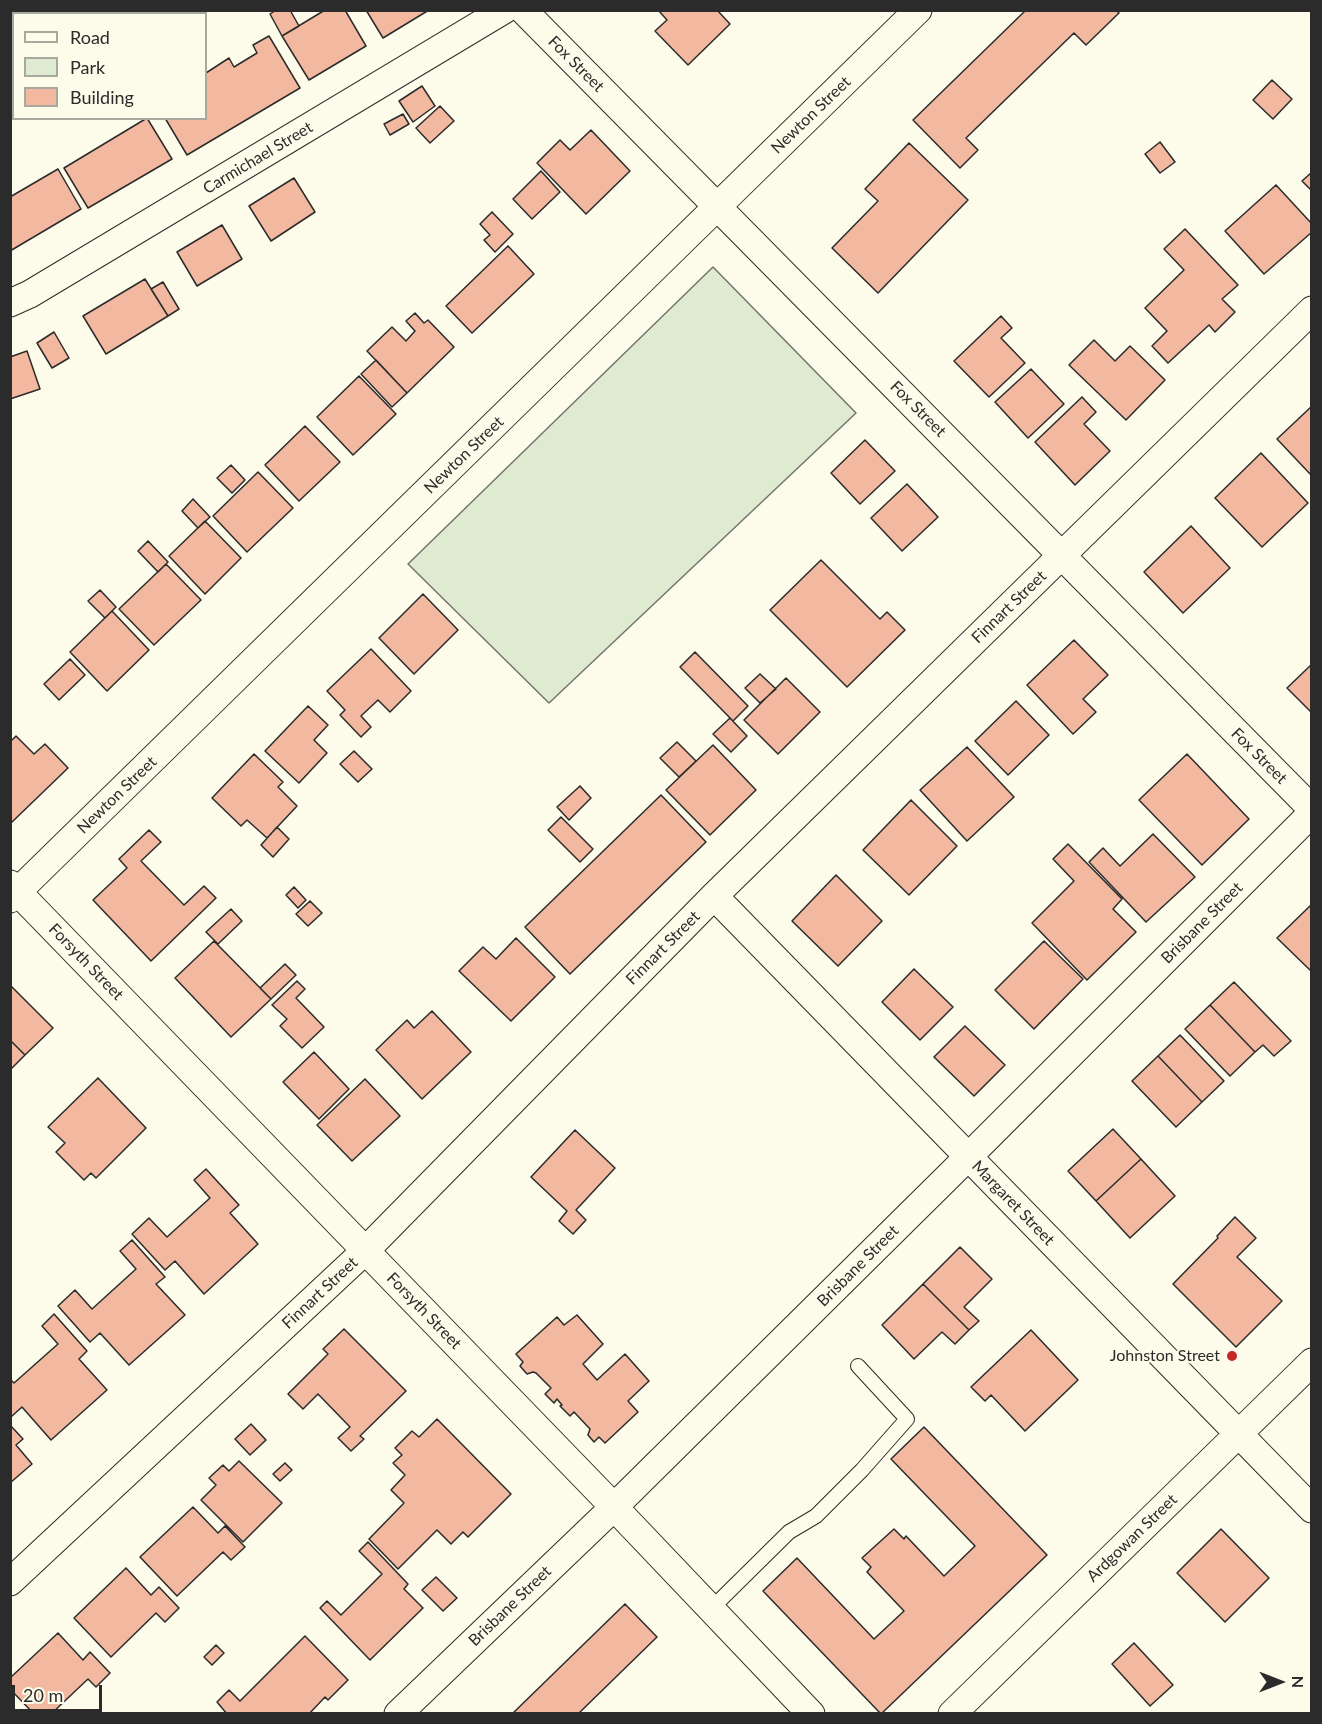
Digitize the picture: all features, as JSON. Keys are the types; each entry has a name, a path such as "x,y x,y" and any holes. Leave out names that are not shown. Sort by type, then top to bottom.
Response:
{"street":[{"name":"Carmichael Street","path":"10,303 30,294 504,10"},
{"name":"Fox Street","path":"523,10 1311,811"},
{"name":"Newton Street","path":"13,892 918,10"},
{"name":"Finnart Street","path":"10,1582 366,1250 714,896 1311,310"},
{"name":"Brisbane Street","path":"398,1713 614,1507 968,1157 1311,811"},
{"name":"Forsyth Street","path":"13,892 366,1250 811,1713"},
{"name":"Margaret Street","path":"714,896 1311,1509"},
{"name":"Ardgowan Street","path":"952,1713 1311,1362"}],"lane":[{"path":"711,1609 789,1532 816,1516 862,1470 907,1419 858,1366"}],"green space":[{"path":"713,267 856,413 549,703 408,564"}],"building":[{"path":"160,10 179,10 180,12 160,12"},
{"path":"276,10 290,10 299,26 282,36 270,14"},
{"path":"325,10 345,10 366,46 309,80 282,36"},
{"path":"366,10 429,10 383,38"},
{"path":"658,10 717,10 730,24 688,65 655,31 667,20"},
{"path":"1026,10 1116,10 1119,13 1086,45 1074,33 966,138 978,150 960,168 913,120"},
{"path":"269,36 300,88 187,155 166,120 207,120 207,72 229,58 234,67 257,53 253,45"},
{"path":"1272,80 1292,99 1273,119 1253,100"},
{"path":"422,86 435,106 413,122 399,101"},
{"path":"440,106 454,121 430,143 416,128"},
{"path":"403,114 409,124 390,135 384,124"},
{"path":"144,120 148,120 172,159 88,208 64,168"},
{"path":"591,130 630,171 586,214 537,163 560,140 570,150"},
{"path":"1160,142 1175,162 1160,173 1145,154"},
{"path":"909,143 968,200 878,293 832,248 878,201 865,189"},
{"path":"58,169 81,209 10,251 10,197"},
{"path":"541,171 560,192 532,219 513,199"},
{"path":"1312,172 1312,191 1302,181"},
{"path":"294,178 315,212 271,241 249,206"},
{"path":"1276,185 1312,224 1312,232 1264,274 1225,231"},
{"path":"492,212 513,234 495,252 484,240 490,235 480,224"},
{"path":"222,225 242,259 197,286 177,252"},
{"path":"1185,229 1238,285 1222,299 1235,312 1215,332 1209,325 1168,363 1152,346 1167,331 1145,308 1184,270 1164,249"},
{"path":"508,246 534,274 472,333 446,306"},
{"path":"145,279 168,316 106,354 83,316"},
{"path":"163,282 179,309 168,316 151,289"},
{"path":"415,313 424,323 428,320 454,347 407,393 367,351 392,327 406,341 415,331 406,321"},
{"path":"1001,316 1012,328 1001,338 1025,363 989,397 954,361"},
{"path":"54,332 69,358 52,368 37,343"},
{"path":"1094,340 1115,361 1130,346 1165,380 1126,420 1069,365"},
{"path":"27,351 40,389 10,399 10,357"},
{"path":"376,360 407,393 392,407 361,374"},
{"path":"1031,369 1064,404 1028,438 995,402"},
{"path":"359,376 396,414 353,455 317,417"},
{"path":"1082,397 1096,412 1084,424 1110,451 1075,485 1035,442"},
{"path":"1312,406 1312,476 1277,439"},
{"path":"305,426 340,462 299,501 265,465"},
{"path":"865,440 895,471 860,504 831,473"},
{"path":"1261,453 1308,503 1262,547 1215,498"},
{"path":"231,465 245,480 232,493 217,478"},
{"path":"258,472 293,508 247,552 213,516"},
{"path":"907,484 938,517 902,551 871,518"},
{"path":"193,499 210,517 198,528 182,511"},
{"path":"205,521 241,558 205,594 169,556"},
{"path":"1191,526 1230,568 1183,613 1144,572"},
{"path":"148,541 168,562 158,572 138,551"},
{"path":"821,560 880,619 887,612 905,630 847,687 770,610"},
{"path":"166,564 201,600 154,645 119,609"},
{"path":"100,590 116,607 105,618 88,601"},
{"path":"423,594 458,630 414,674 379,638"},
{"path":"112,611 149,650 107,691 70,652"},
{"path":"1074,640 1108,675 1083,699 1096,712 1073,734 1027,685"},
{"path":"371,649 411,691 390,712 378,700 361,716 371,727 361,737 340,715 345,710 327,691"},
{"path":"695,652 748,706 733,721 680,667"},
{"path":"70,659 85,675 59,700 44,684"},
{"path":"1312,664 1312,713 1287,688"},
{"path":"760,674 776,689 760,703 745,688"},
{"path":"786,678 820,712 778,754 744,720"},
{"path":"1016,701 1049,735 1008,775 975,741"},
{"path":"308,706 328,725 314,740 327,753 299,783 265,751"},
{"path":"730,718 747,736 731,752 713,734"},
{"path":"16,736 34,754 45,744 68,768 11,823 10,742"},
{"path":"677,742 696,761 679,777 660,758"},
{"path":"713,745 756,790 710,835 666,790"},
{"path":"967,747 1014,797 967,841 920,790"},
{"path":"354,751 372,769 358,782 340,764"},
{"path":"254,754 283,782 278,787 297,806 267,838 247,820 241,826 212,798"},
{"path":"1187,754 1249,819 1202,865 1139,800"},
{"path":"580,786 591,798 569,820 557,807"},
{"path":"661,795 706,842 570,974 525,927"},
{"path":"911,800 957,846 909,895 863,850"},
{"path":"561,817 593,849 580,862 548,830"},
{"path":"277,827 289,839 273,857 261,845"},
{"path":"149,830 161,842 141,861 184,905 204,886 216,898 151,961 93,900 127,868 119,859"},
{"path":"1153,834 1195,877 1146,922 1089,862 1103,848 1120,866"},
{"path":"1068,844 1122,899 1113,909 1136,932 1087,980 1032,923 1074,881 1053,859"},
{"path":"836,875 882,921 838,966 792,921"},
{"path":"294,887 306,900 298,908 286,895"},
{"path":"310,901 322,913 308,926 296,914"},
{"path":"1312,904 1312,972 1277,938"},
{"path":"231,909 242,921 218,944 206,932"},
{"path":"516,938 555,977 511,1021 459,971 483,947 496,959"},
{"path":"214,941 271,999 231,1037 175,978"},
{"path":"1044,941 1083,979 1034,1029 995,990"},
{"path":"285,964 296,975 271,999 260,988"},
{"path":"914,969 953,1007 920,1040 882,1002"},
{"path":"297,981 305,989 296,998 324,1027 302,1048 280,1026 287,1019 272,1005"},
{"path":"1234,982 1291,1041 1274,1056 1263,1045 1255,1052 1210,1005"},
{"path":"10,985 53,1028 25,1055 10,1040"},
{"path":"1210,1005 1255,1052 1230,1076 1185,1029"},
{"path":"432,1011 471,1052 422,1099 376,1050 407,1020 414,1028"},
{"path":"965,1026 1005,1065 974,1096 934,1057"},
{"path":"1180,1035 1224,1081 1202,1102 1158,1056"},
{"path":"10,1040 25,1055 10,1070"},
{"path":"314,1052 349,1089 319,1119 283,1082"},
{"path":"1158,1056 1202,1102 1176,1127 1132,1081"},
{"path":"98,1078 146,1128 96,1178 91,1173 84,1180 56,1152 65,1143 48,1127"},
{"path":"365,1079 400,1116 352,1161 317,1125"},
{"path":"1113,1129 1141,1159 1096,1201 1068,1171"},
{"path":"575,1130 615,1168 576,1210 586,1220 573,1234 559,1221 567,1211 531,1177"},
{"path":"1141,1159 1175,1196 1130,1238 1096,1201"},
{"path":"206,1169 239,1205 230,1213 258,1244 204,1294 175,1261 165,1270 132,1234 149,1218 167,1237 210,1198 194,1180"},
{"path":"1235,1217 1256,1238 1237,1257 1282,1301 1236,1347 1173,1284"},
{"path":"132,1240 165,1277 156,1284 185,1315 129,1365 100,1333 90,1342 58,1306 75,1290 92,1309 136,1269 120,1251"},
{"path":"960,1247 992,1279 964,1307 979,1321 969,1330 923,1284"},
{"path":"923,1284 969,1330 955,1344 942,1332 914,1359 882,1325"},
{"path":"54,1314 87,1351 79,1359 107,1390 51,1440 22,1407 12,1416 10,1414 10,1379 14,1383 58,1344 42,1326"},
{"path":"577,1315 603,1344 583,1364 597,1380 625,1354 649,1381 628,1401 638,1412 605,1443 599,1437 594,1442 588,1435 590,1429 574,1412 570,1416 560,1406 562,1405 557,1399 554,1403 545,1394 551,1388 536,1373 527,1374 520,1366 523,1362 516,1354 557,1317 564,1325"},
{"path":"344,1329 406,1391 360,1436 364,1439 351,1451 338,1438 350,1427 318,1394 303,1409 288,1394 328,1354 323,1349"},
{"path":"1031,1330 1078,1380 1025,1431 991,1395 985,1401 971,1387"},
{"path":"437,1419 511,1494 468,1537 463,1532 451,1544 437,1530 398,1569 369,1539 404,1503 391,1490 405,1475 393,1463 402,1455 395,1448 412,1431 419,1437"},
{"path":"251,1424 266,1440 250,1455 235,1439"},
{"path":"10,1425 23,1439 16,1445 32,1464 10,1483"},
{"path":"924,1427 1047,1555 881,1714 763,1591 797,1558 874,1639 904,1611 867,1572 871,1567 862,1558 894,1529 904,1539 906,1536 944,1576 975,1546 891,1459"},
{"path":"239,1461 282,1503 243,1542 201,1500 216,1485 209,1478 223,1465 229,1471"},
{"path":"285,1463 292,1470 280,1481 273,1474"},
{"path":"193,1507 218,1533 225,1526 245,1547 231,1560 223,1552 177,1596 140,1557"},
{"path":"1221,1529 1269,1578 1225,1622 1177,1573"},
{"path":"368,1542 408,1584 404,1589 423,1608 370,1660 320,1608 327,1601 341,1615 382,1574 359,1551"},
{"path":"126,1568 151,1595 159,1587 179,1608 165,1622 156,1613 111,1657 74,1618"},
{"path":"436,1577 457,1598 443,1611 422,1590"},
{"path":"625,1604 657,1637 578,1714 512,1714"},
{"path":"58,1633 83,1660 90,1652 110,1673 96,1687 88,1679 51,1714 34,1714 10,1689 10,1678"},
{"path":"305,1636 348,1680 328,1700 325,1697 309,1714 227,1714 217,1702 229,1690 240,1701"},
{"path":"1134,1643 1173,1685 1150,1706 1112,1664"},
{"path":"216,1645 224,1653 212,1665 204,1657"}],"place":[{"name":"Johnston Street","path":"1232,1356"}]}
